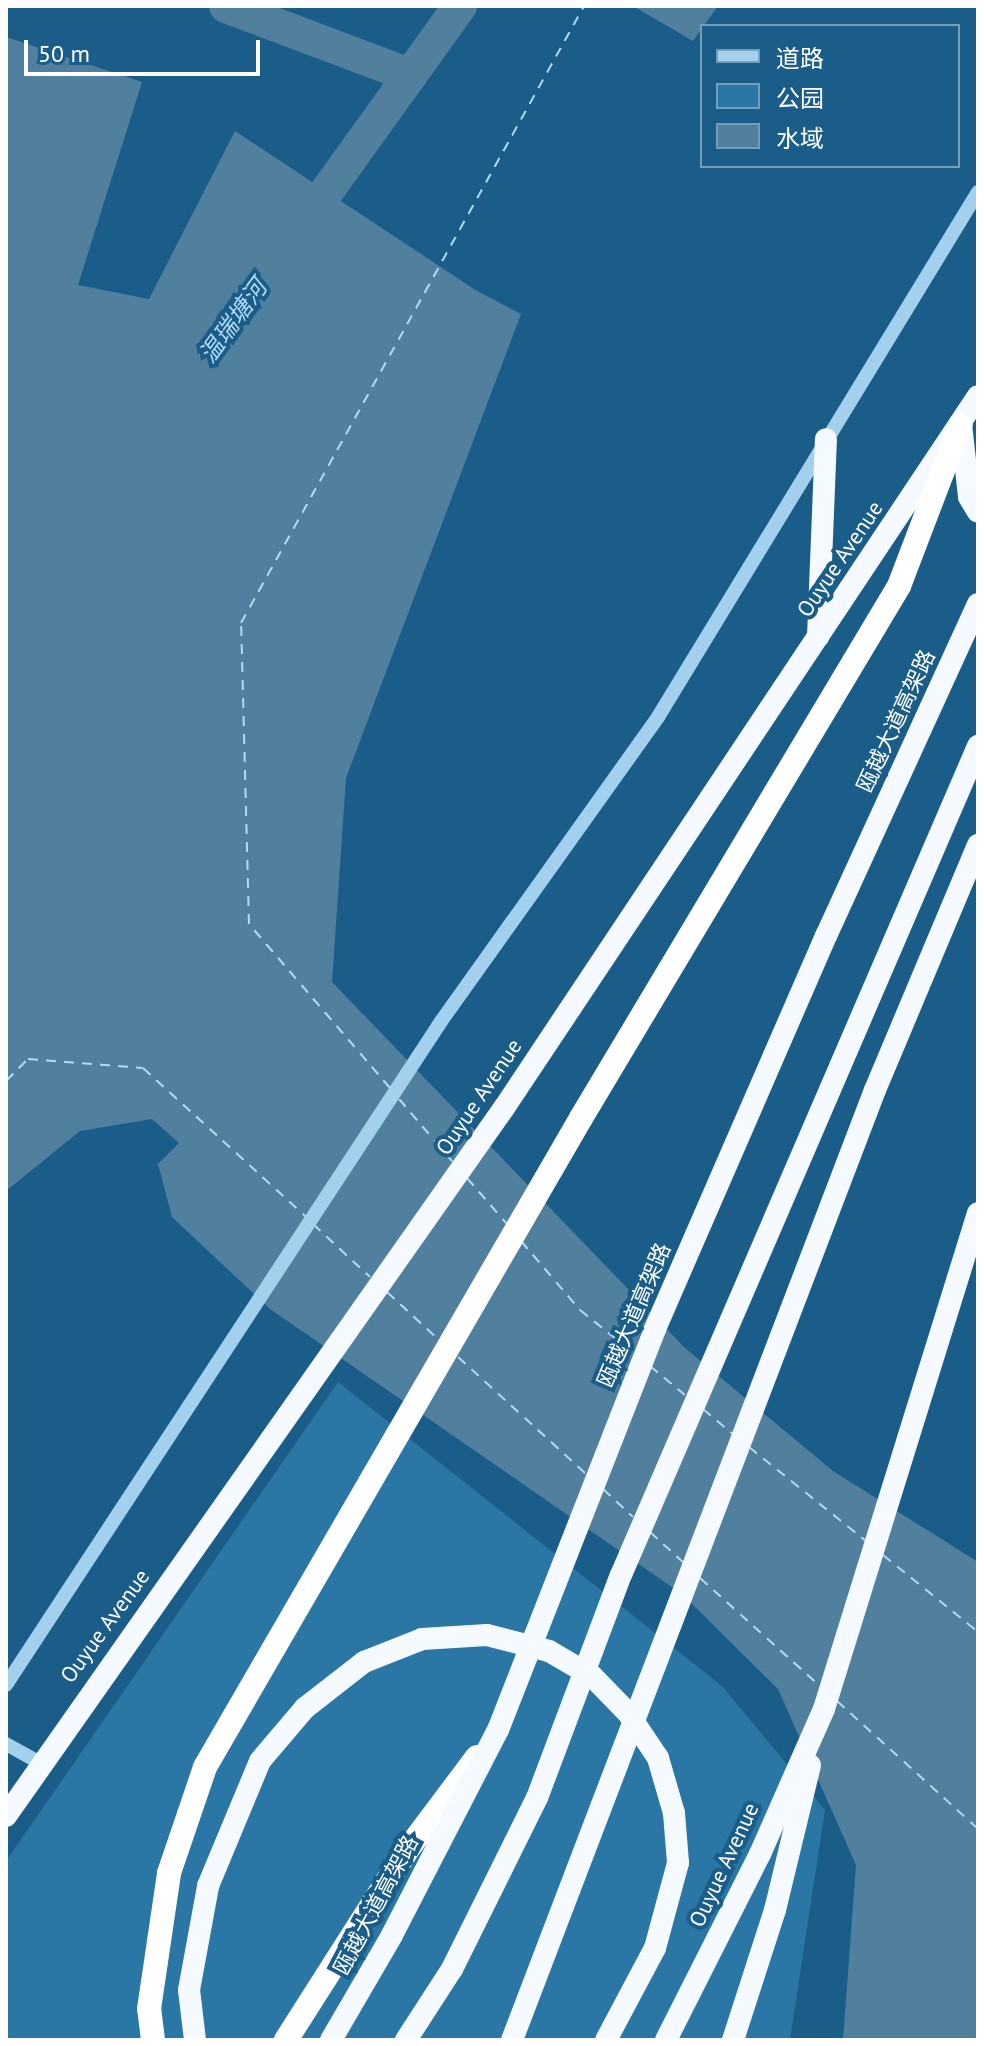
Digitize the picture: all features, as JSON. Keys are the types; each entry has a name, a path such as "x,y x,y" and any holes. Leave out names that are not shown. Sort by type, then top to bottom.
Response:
{"highway":[{"name":"Ouyue Avenue","path":"6,1816 40,1763 309,1391 504,1108 978,396"},
{"path":"961,424 969,497 978,512"},
{"path":"153,2040 149,2009 169,1873 205,1767 581,1118 899,586 961,424"},
{"path":"818,639 826,439"},
{"name":"瓯越大道高架路","path":"331,2040 392,1935 498,1730 655,1329 978,604"},
{"path":"406,2040 452,1969 537,1798 627,1561 978,746"},
{"path":"512,2040 869,1104 978,845"},
{"name":"Ouyue Avenue","path":"733,2040 775,1910 824,1709 912,1412 978,1213"},
{"path":"195,2040 189,1990 208,1886 260,1761 305,1708 364,1662 422,1639 487,1635 549,1651 592,1676 628,1713 658,1758 674,1813 678,1863 655,1948 606,2040"},
{"name":"Ouyue Avenue","path":"666,2040 760,1854 824,1709"},
{"path":"286,2040 405,1853 498,1730"}],"street":[{"path":"6,1685 442,1020 658,717 978,192"},
{"path":"6,1744 40,1763"}],"green space":[{"path":"338,1382 722,1686 825,1810 790,2040 6,2040 6,1861"}],"water":[{"path":"633,6 718,6 705,24 700,24 700,31 693,41"},
{"path":"6,37 142,82 78,285 149,299 235,131 477,291 521,314 346,778 332,982 685,1348 833,1471 978,1562 978,2040 843,2040 856,1865 778,1689 682,1594 270,1309 172,1217 158,1164 179,1143 152,1119 80,1131 6,1191"}],"waterway":[{"path":"226,6 410,75"},
{"name":"温瑞塘河","path":"299,230 460,6"}],"ferry route":[{"path":"390,1088 249,924 241,623 584,6"},
{"path":"6,1081 28,1059 143,1068 306,1217"},
{"path":"399,1099 452,1161"},
{"path":"467,1178 507,1224"},
{"path":"313,1224 370,1277"},
{"path":"521,1241 580,1310 636,1355"},
{"path":"387,1292 438,1339"},
{"path":"458,1357 586,1474"},
{"path":"650,1366 685,1395"},
{"path":"703,1409 732,1433"},
{"path":"749,1447 866,1541"},
{"path":"603,1489 633,1517"},
{"path":"650,1532 684,1563"},
{"path":"883,1555 978,1632"},
{"path":"700,1578 820,1686"},
{"path":"837,1701 978,1829"}]}
